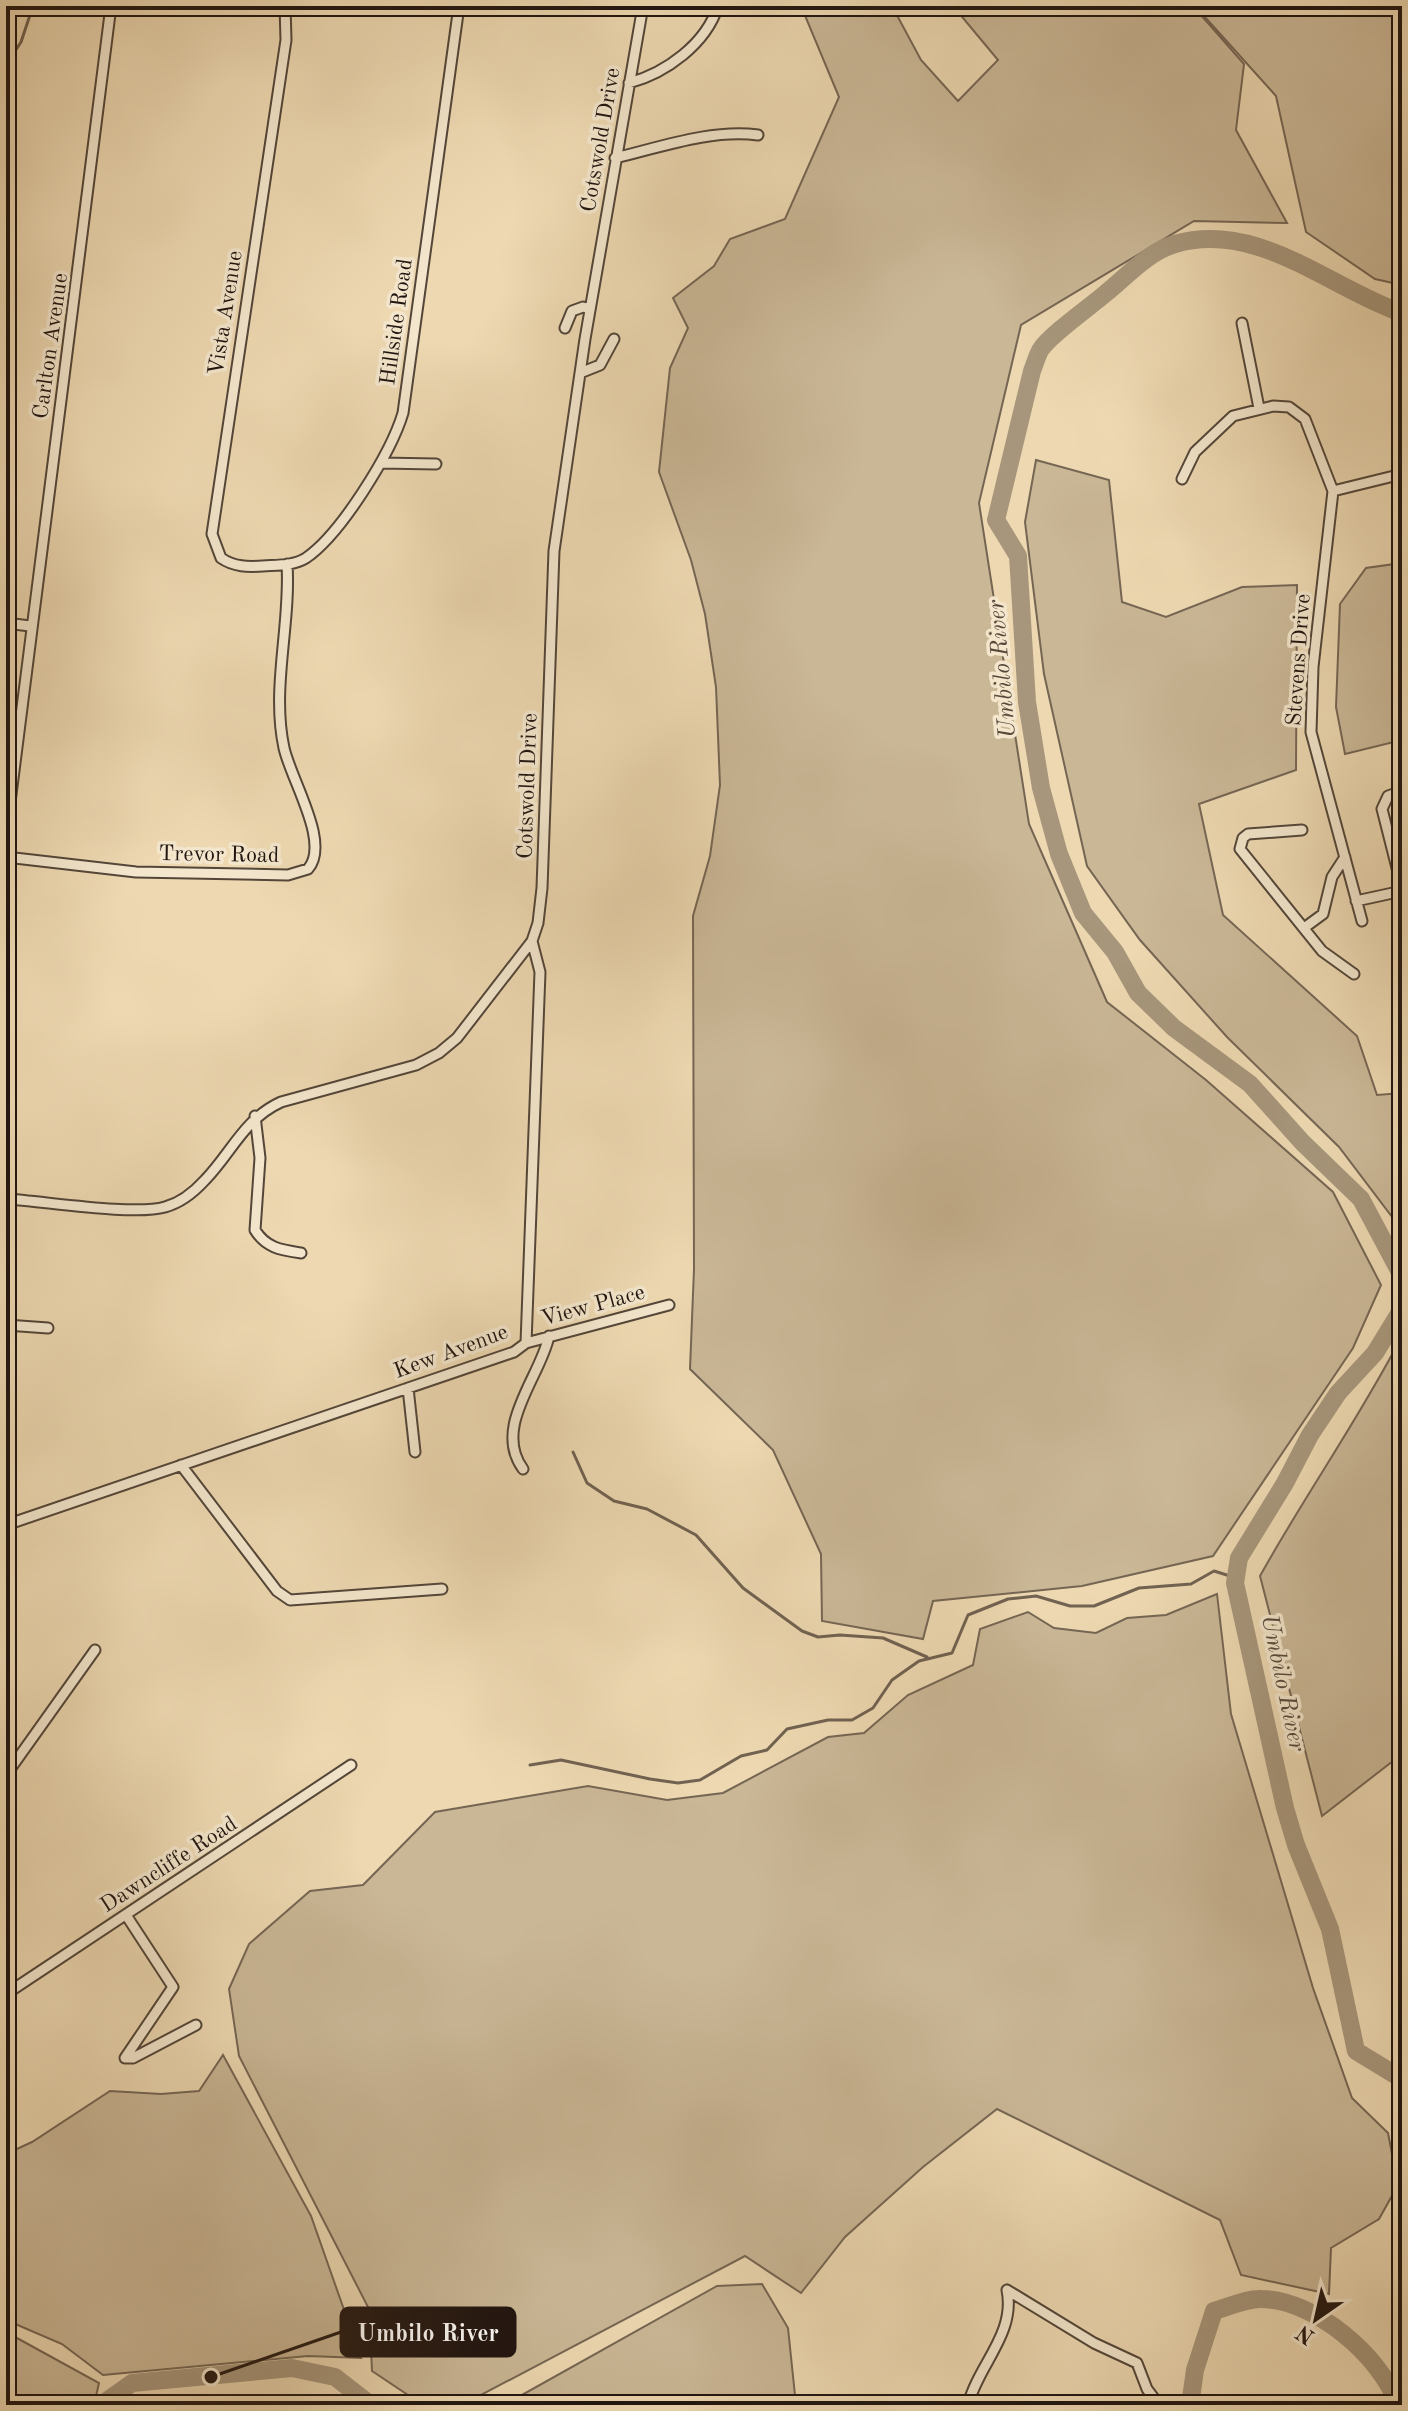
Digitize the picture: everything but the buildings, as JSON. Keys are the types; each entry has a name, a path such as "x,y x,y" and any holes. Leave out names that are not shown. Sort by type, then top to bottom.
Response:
{"street":[{"name":"Carlton Avenue","path":"6,834 11,748 80,264 111,6"},
{"name":"Vista Avenue","path":"285,6 286,40 212,534 216,550 229,563 248,567 287,564"},
{"name":"Hillside Road","path":"287,564 305,558 315,550 381,463 403,413 459,6"},
{"name":"Cotswold Drive","path":"6,1199 144,1209 166,1207 205,1180 255,1116 281,1102 416,1065 439,1053 457,1038 532,941 536,933 542,888 554,551 590,309 643,6"},
{"path":"629,83 649,78 682,56 711,22 718,6"},
{"path":"615,158 691,140 735,134 758,135"},
{"path":"565,328 572,311 583,307 590,309"},
{"path":"1242,323 1259,408"},
{"path":"580,373 600,365 614,339"},
{"path":"1182,479 1195,452 1208,436 1233,416 1259,408 1289,407 1299,412 1333,491 1402,474"},
{"path":"381,463 436,464"},
{"name":"Stevens Drive","path":"1333,491 1310,720 1313,747 1362,921"},
{"name":"Trevor Road","path":"6,857 136,872 288,875 308,869 317,854 317,842 291,778 281,734 287,564"},
{"path":"6,623 30,626"},
{"path":"1356,901 1402,889 1382,809 1388,796 1402,791"},
{"path":"1302,830 1248,834 1243,838 1240,849 1330,959 1354,974"},
{"path":"1304,928 1327,907 1332,877 1345,857"},
{"name":"Kew Avenue","path":"6,1525 514,1352 526,1343 540,972 532,941"},
{"path":"255,1116 260,1148 255,1230 266,1244 301,1253"},
{"name":"View Place","path":"526,1343 669,1305"},
{"path":"6,1325 48,1328"},
{"path":"523,1469 515,1454 516,1423 534,1369 544,1359 549,1336"},
{"path":"408,1388 415,1452"},
{"path":"181,1465 277,1591 290,1600 442,1589"},
{"path":"6,1775 95,1650"},
{"name":"Dawncliffe Road","path":"6,1994 351,1765"},
{"path":"126,1915 173,1987 125,2058 133,2058 196,2025"},
{"path":"968,2405 990,2352 1004,2330 1009,2311 1007,2290 1094,2343 1137,2363 1147,2389 1159,2405"}],"shaded area":[{"path":"801,6 892,6 921,60 958,101 998,60 953,6 1193,6 1244,64 1236,130 1287,223 1194,221 1021,325 979,503 1029,824 1107,1002 1206,1080 1333,1192 1381,1285 1353,1348 1213,1556 1082,1586 933,1601 923,1639 822,1621 821,1554 773,1450 690,1369 694,1269 693,916 710,856 720,785 716,687 705,614 691,560 659,472 670,368 688,328 673,298 714,266 730,239 785,219 839,97"},
{"path":"1195,6 1402,6 1402,285 1375,279 1306,232 1276,96"},
{"path":"1036,460 1109,480 1122,602 1166,617 1242,587 1297,585 1296,770 1199,804 1223,915 1357,1036 1377,1095 1402,1093 1402,1230 1339,1147 1227,1037 1140,940 1087,866 1044,674 1025,522"},
{"path":"1402,563 1402,740 1345,754 1336,707 1340,604 1366,568"},
{"path":"1402,1336 1402,1754 1322,1816 1260,1576"},
{"path":"1217,1594 1231,1714 1313,1988 1352,2098 1388,2133 1398,2185 1379,2219 1331,2248 1329,2294 1241,2275 1220,2220 997,2109 923,2167 845,2237 801,2293 745,2256 462,2405 423,2405 372,2371 369,2309 239,2056 229,1989 249,1944 310,1891 363,1885 435,1812 588,1786 667,1800 723,1793 828,1737 864,1733 908,1695 973,1665 980,1629 1028,1612 1054,1628 1096,1633 1127,1618 1166,1615"},
{"path":"223,2055 311,2216 361,2358 308,2356 103,2375 62,2344 6,2320 6,2154 32,2142 110,2091 161,2094 199,2091"},
{"path":"762,2284 788,2328 796,2405 504,2405 717,2286"},
{"path":"6,2332 99,2383 94,2405 6,2405"}],"waterway":[{"path":"6,65 21,42 33,6"},
{"name":"Umbilo River","path":"1402,313 1292,260 1235,241 1205,239 1165,248 1138,265 1041,349 1032,371 996,520 1018,556 1027,702 1041,788 1059,854 1083,913 1115,952 1138,993 1174,1028 1250,1084 1302,1142 1361,1199 1402,1276"},
{"name":"Umbilo River","path":"1402,1309 1375,1353 1338,1393 1310,1435 1239,1558 1235,1583 1285,1808 1296,1845 1330,1929 1356,2051 1402,2079"},
{"path":"573,1452 587,1483 614,1501 647,1509 696,1535 743,1588 802,1631 818,1637 883,1638 927,1657"},
{"path":"530,1765 561,1760 650,1779 678,1783 700,1780 741,1756 767,1750 787,1729 828,1720 852,1720 873,1708 892,1680 919,1661 952,1653 968,1615 1008,1599 1036,1596 1070,1606 1094,1606 1139,1588 1191,1584 1214,1571 1230,1576 1237,1572"},
{"name":"Umbilo River","path":"1190,2405 1195,2370 1214,2311 1256,2299 1282,2302 1303,2309 1344,2334 1377,2368 1398,2405"},
{"name":"Umbilo River","path":"101,2405 132,2383 292,2368 335,2377 371,2405"}],"place":[{"name":"Umbilo River","path":"211,2377"}]}
